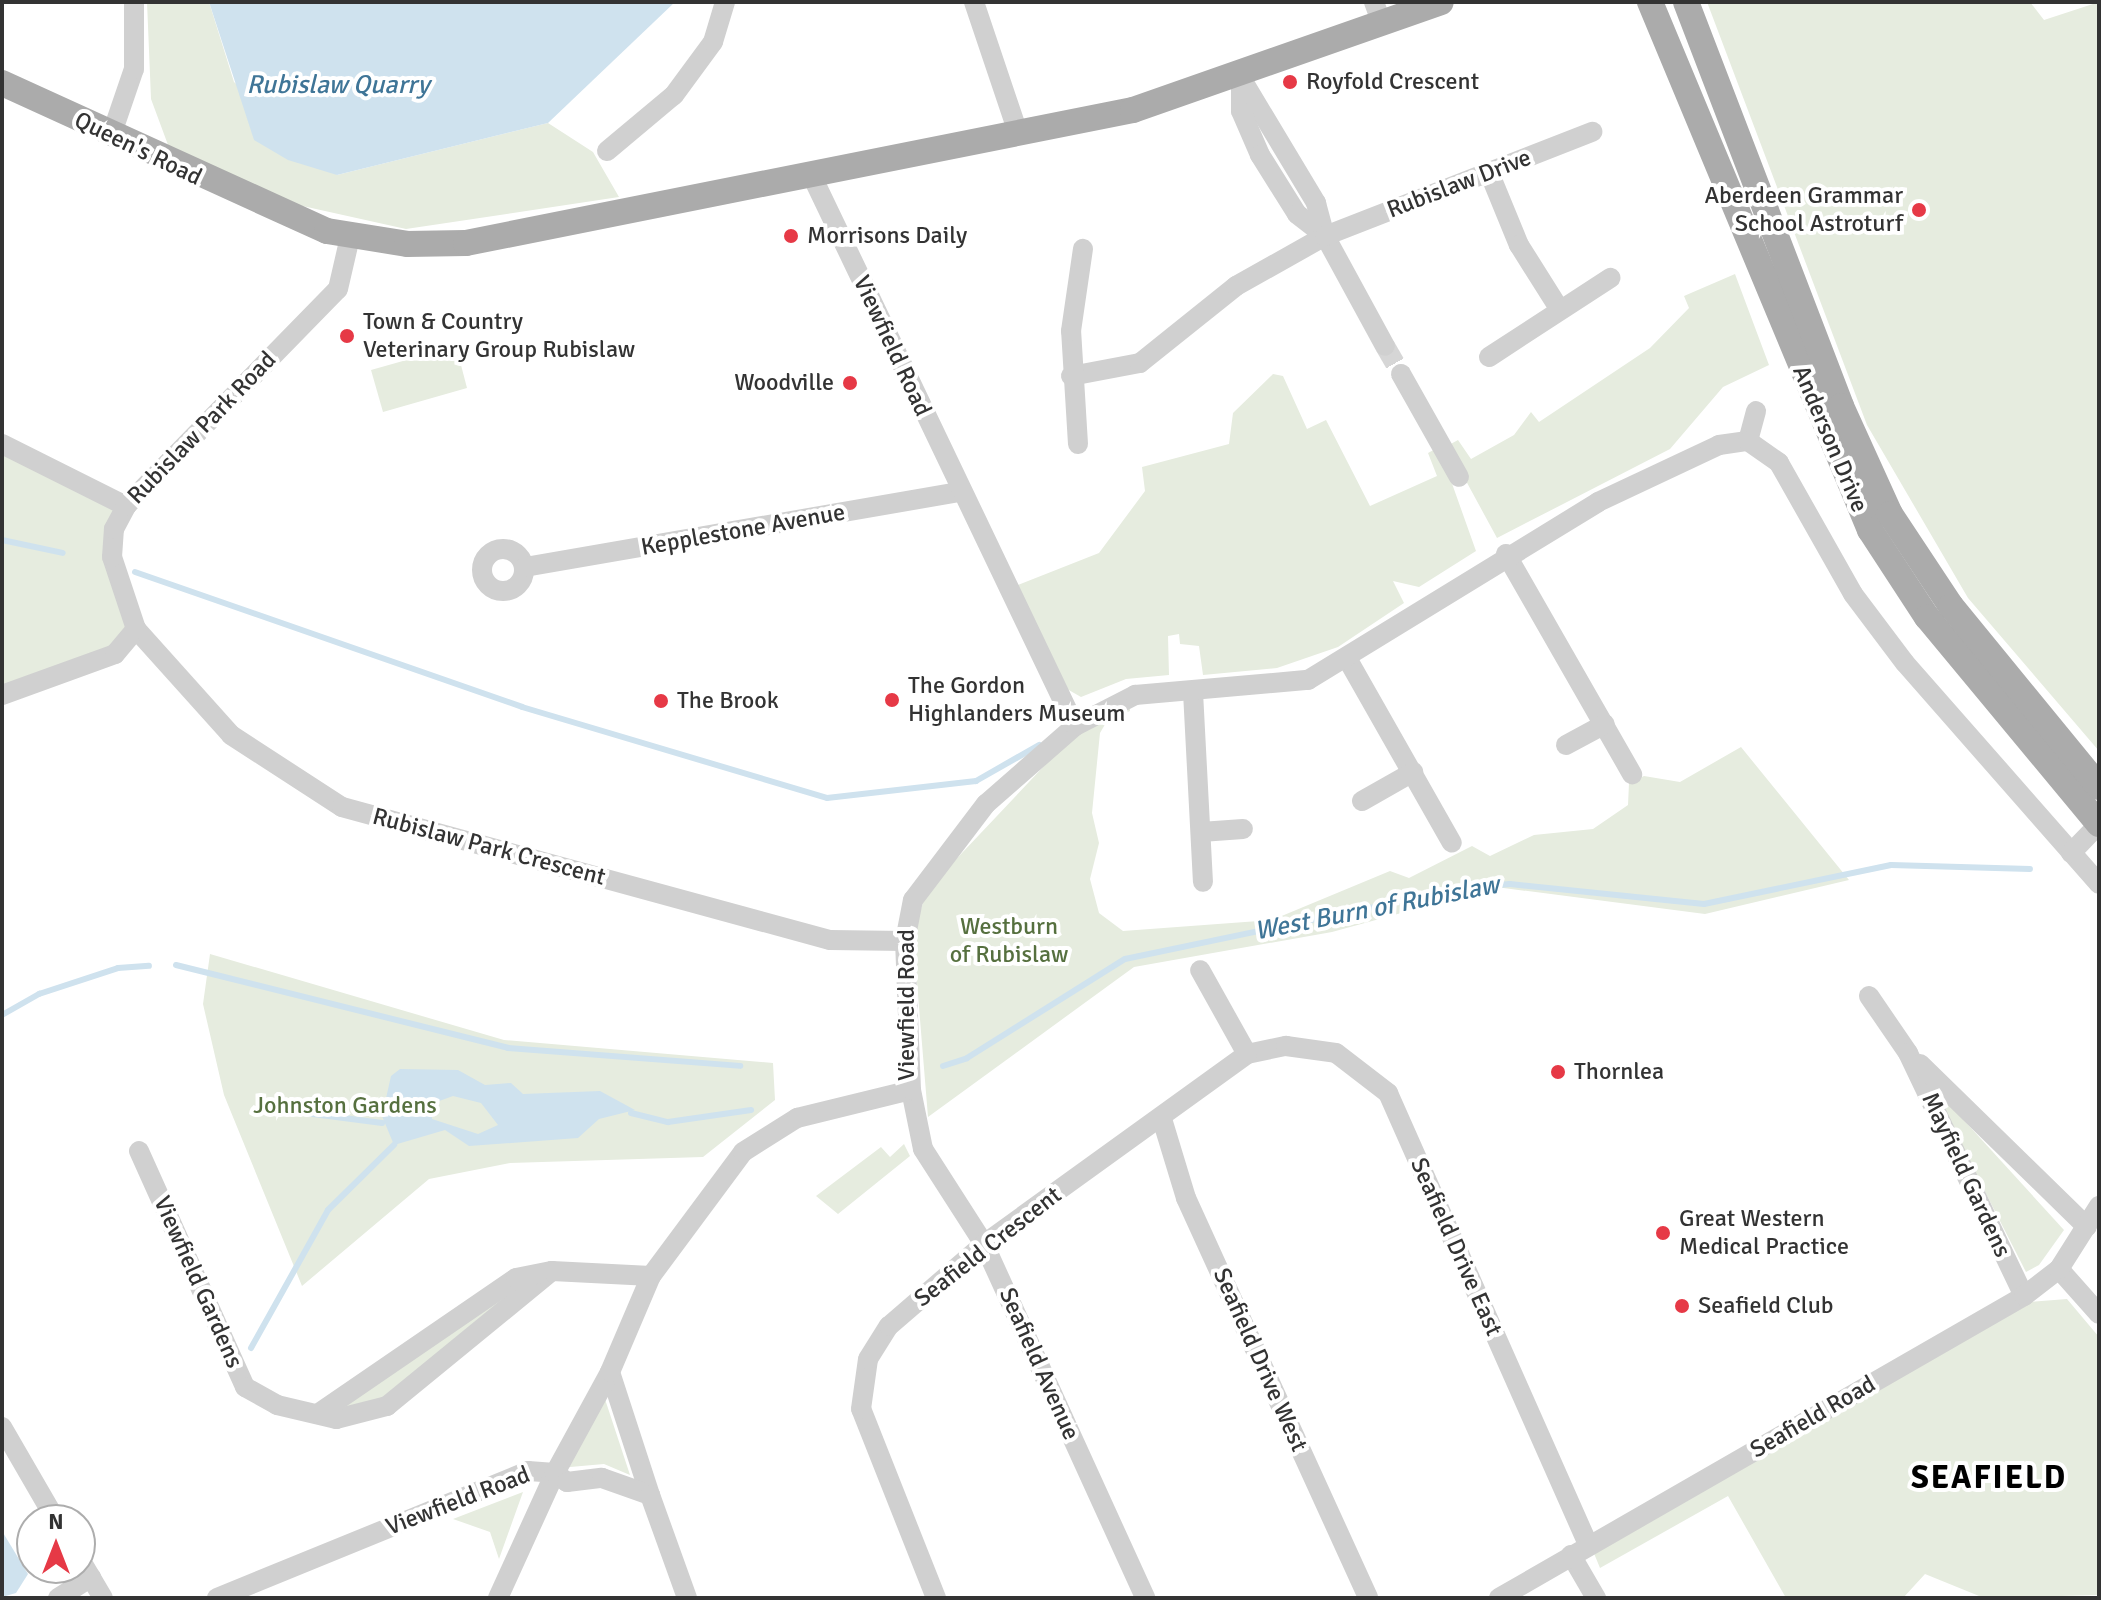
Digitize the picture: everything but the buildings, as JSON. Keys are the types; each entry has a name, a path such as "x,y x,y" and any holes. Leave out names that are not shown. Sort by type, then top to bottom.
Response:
{"main road":[{"name":"Queen's Road","path":"2,83 275,213 350,237 407,244 525,235 1018,133 1241,78 1378,13 1441,2"},
{"name":"Anderson Drive","path":"1650,2 1870,530 1927,617 2099,824"},
{"name":"Anderson Drive","path":"1686,2 1841,406 1890,514 1951,606 2099,787"}],"street":[{"path":"111,136 134,69 134,2"},
{"path":"607,151 674,95 713,42 725,2"},
{"path":"974,2 1018,133"},
{"path":"1241,78 1241,111 1260,155 1297,214 1325,236 1385,346"},
{"name":"Rubislaw Drive","path":"1071,376 1140,363 1236,286 1325,236 1592,132"},
{"path":"1489,172 1519,245 1558,307"},
{"name":"Viewfield Road","path":"217,1598 528,1471 555,1473 610,1372 651,1276 743,1152 797,1118 911,1090 905,941 913,900 986,804 1075,726 960,492 812,176"},
{"name":"Rubislaw Park Road","path":"136,629 112,557 114,529 126,506 338,289 350,237"},
{"path":"1078,444 1071,376 1083,249"},
{"path":"1489,357 1558,307 1610,278"},
{"path":"1401,374 1459,477"},
{"path":"1075,726 1135,695 1308,680 1348,660 1506,554 1664,469 1748,441 1756,411"},
{"name":"Anderson Drive","path":"1748,441 1779,463 1853,594 1905,663 2099,884"},
{"path":"2,444 126,506"},
{"name":"Kepplestone Avenue","path":"525,567 960,492"},
{"path":"1506,554 1632,774"},
{"path":"2,695 115,654 136,629"},
{"name":"Rubislaw Park Crescent","path":"136,629 231,735 342,807 830,940 905,941"},
{"path":"1348,660 1452,843"},
{"path":"1193,692 1203,882"},
{"path":"1566,745 1605,724"},
{"path":"1362,801 1413,772"},
{"name":"Anderson Drive","path":"2071,853 2099,824"},
{"path":"1201,832 1243,829"},
{"path":"1200,970 1247,1054"},
{"name":"Mayfield Gardens","path":"1869,996 1908,1053 2024,1296"},
{"name":"Seafield Drive East","path":"1247,1054 1286,1046 1336,1053 1388,1093 1580,1550 1596,1598"},
{"name":"Mayfield Gardens","path":"1908,1053 2087,1227"},
{"name":"Seafield Crescent","path":"936,1598 878,1464 861,1409 862,1384 889,1326 984,1244 1162,1119 1247,1054"},
{"name":"Seafield Avenue","path":"911,1090 923,1149 984,1244 1145,1598"},
{"name":"Seafield Drive West","path":"1162,1119 1186,1198 1368,1598"},
{"name":"Viewfield Gardens","path":"139,1151 245,1387 315,1415 360,1416 387,1406 552,1271"},
{"name":"Seafield Road","path":"1499,1598 2024,1296 2059,1269 2099,1206"},
{"path":"2059,1269 2099,1314"},
{"path":"315,1415 360,1391 486,1293 552,1271 651,1276"},
{"path":"610,1372 687,1598"},
{"path":"2,1427 47,1504"},
{"path":"498,1598 555,1473 567,1482 602,1478 650,1495"}],"green space":[{"path":"147,2 209,2 234,82 337,175 548,123 593,152 619,197 406,229 289,203 171,153 151,99"},
{"path":"1707,2 2030,2 2044,20 2099,2 2099,751 1968,598 1867,425"},
{"path":"1735,274 1769,365 1723,387 1670,449 1497,538 1447,446 1458,440 1471,459 1514,435 1531,412 1539,422 1650,348 1689,308 1684,296"},
{"path":"456,346 467,388 383,412 371,370"},
{"path":"1273,374 1283,376 1307,429 1326,420 1370,506 1437,476 1428,453 1439,447 1476,551 1419,587 1393,581 1404,603 1338,647 1277,668 1203,675 1199,646 1180,644 1179,634 1168,636 1169,675 1126,679 1081,697 1060,685 1010,588 1099,553 1145,491 1142,467 1229,444 1233,413"},
{"path":"2,444 126,506 114,529 136,629 115,654 2,695"},
{"name":"Westburn of Rubislaw","path":"1130,697 1130,711 1107,721 1100,733 1092,813 1099,843 1090,879 1099,913 1123,931 1272,920 1390,871 1409,878 1472,846 1490,856 1534,835 1593,829 1628,805 1629,783 1644,776 1680,782 1741,747 1849,880 1705,914 1496,887 1332,932 1134,967 928,1117 913,934 927,890 1080,728"},
{"name":"Johnston Gardens","path":"210,954 504,1040 773,1063 775,1100 703,1157 510,1163 429,1179 302,1286 224,1095 203,1004"},
{"path":"1929,1082 2064,1230 2039,1265 2026,1272"},
{"path":"904,1144 910,1156 838,1214 816,1196 881,1147 890,1157"},
{"path":"552,1271 387,1406 339,1406 486,1293"},
{"path":"2067,1299 2099,1337 2099,1595 1984,1598 1925,1574 1903,1598 1786,1598 1728,1496 1600,1568 1593,1551 2028,1302"},
{"path":"601,1387 630,1475 604,1464 559,1468"},
{"path":"523,1492 499,1559 490,1532 453,1519"}],"water":[{"name":"Rubislaw Quarry","path":"209,2 675,2 548,123 337,175 288,160 254,140"},
{"path":"400,1069 458,1070 485,1085 511,1083 523,1094 600,1091 635,1110 599,1119 578,1138 469,1146 445,1130 394,1145 382,1116 391,1076","holes":["453,1096 481,1103 498,1125 478,1134 432,1119 431,1104"]},
{"path":"2,1531 16,1554 16,1584 22,1584 16,1593 2,1597"}],"waterway":[{"path":"2,540 63,553"},
{"path":"135,572 522,707 827,798 976,781 1039,745"},
{"name":"West Burn of Rubislaw","path":"943,1066 967,1058 1125,959 1466,888 1510,884 1704,904 1891,865 2030,869"},
{"path":"176,965 508,1048 740,1066"},
{"path":"2,1015 39,994 118,968 149,966"},
{"path":"282,1110 382,1123"},
{"path":"631,1113 668,1122 751,1110"},
{"path":"251,1348 328,1210 394,1145"}],"tunnel":[{"path":"1385,346 1401,374"}],"place":[{"name":"Royfold Crescent","path":"1290,82"},
{"name":"Aberdeen Grammar School Astroturf","path":"1919,210"},
{"name":"Morrisons Daily","path":"791,236"},
{"name":"Town & Country Veterinary Group Rubislaw","path":"347,336"},
{"name":"Woodville","path":"850,383"},
{"name":"The Gordon Highlanders Museum","path":"892,700"},
{"name":"The Brook","path":"661,701"},
{"name":"Thornlea","path":"1558,1072"},
{"name":"Great Western Medical Practice","path":"1663,1233"},
{"name":"Seafield Club","path":"1682,1306"}],"district":[{"name":"SEAFIELD","path":"1989,1478"}]}
